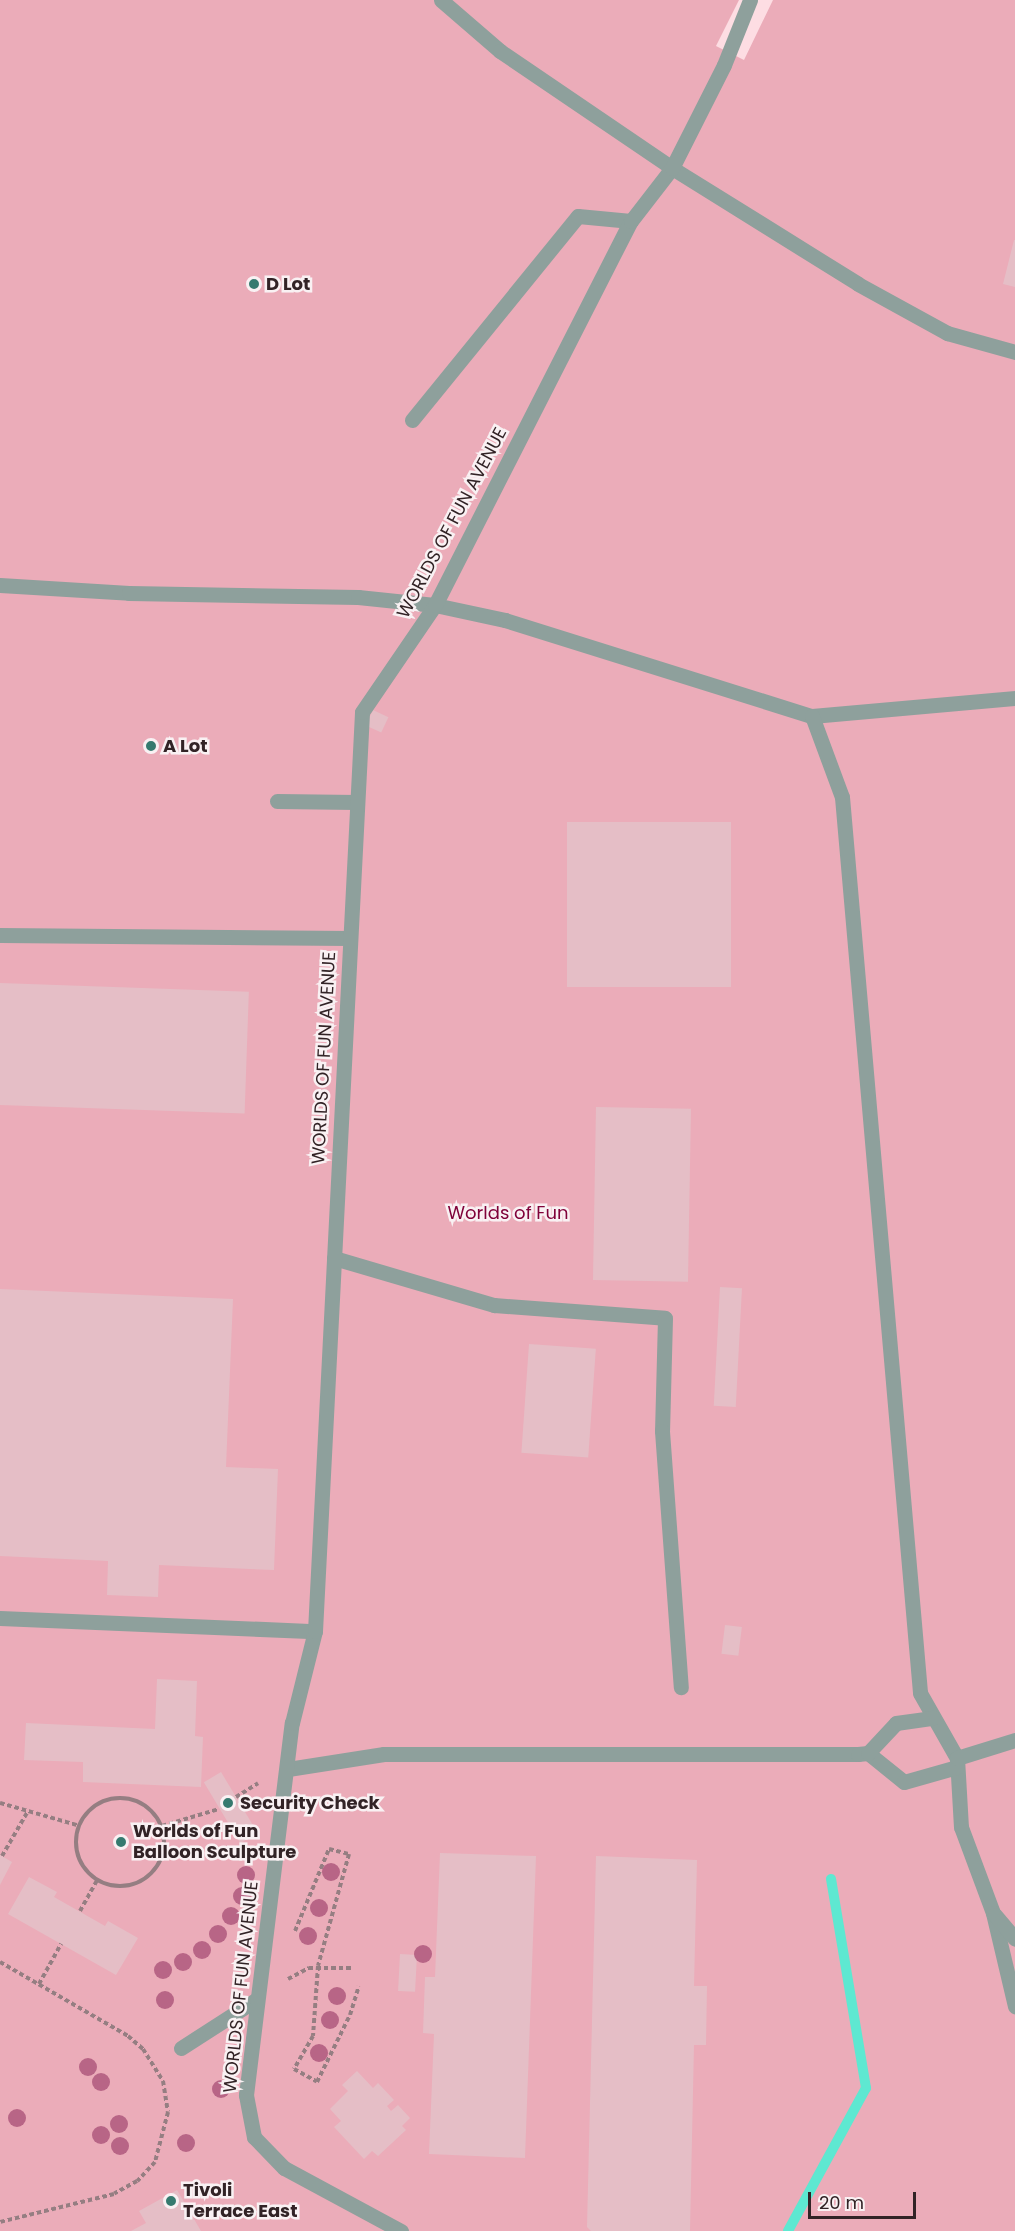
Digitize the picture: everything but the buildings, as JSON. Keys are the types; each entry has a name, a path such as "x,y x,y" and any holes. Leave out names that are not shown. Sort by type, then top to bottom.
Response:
{"street":[{"path":"441,0 500,51 672,168 904,312 947,333 1015,352"},
{"name":"WORLDS OF FUN AVENUE","path":"401,2231 284,2168 254,2137 246,2095 292,1723 315,1631 362,712 435,605 631,221 672,168 724,65 750,0"},
{"path":"412,420 578,216 631,221"},
{"path":"0,585 129,593 358,597 435,605 505,620 812,716 1015,698"},
{"path":"812,716 842,797 920,1693 957,1763 961,1827 993,1913 1015,2006"},
{"path":"277,801 356,802"},
{"path":"0,935 350,938"},
{"path":"334,1258 494,1305 665,1318 662,1431 681,1687"},
{"path":"0,1618 315,1631"},
{"path":"868,1753 896,1723 933,1718"},
{"path":"288,1768 384,1754 868,1753 904,1782 1015,1740"},
{"path":"993,1913 1015,1939"},
{"path":"181,2049 257,1999"}],"path":[{"path":"130,1798 150,1808 162,1826 165,1849 157,1869 140,1882 129,1885 118,1887 97,1880 80,1862 75,1837 80,1826 85,1814 105,1800 130,1798"},
{"path":"0,1803 80,1826"},
{"path":"162,1826 219,1809"},
{"path":"2,1856 28,1811"},
{"path":"262,1958 283,1944 295,1930 329,1849 349,1854 318,1966 313,2036 294,2069 317,2082 350,2015 359,1986"},
{"path":"80,1911 97,1880"},
{"path":"39,1984 61,1944"},
{"path":"0,1962 128,2036 143,2049 164,2081 168,2112 155,2162 126,2188 0,2222"},
{"path":"279,1985 297,1972 318,1966 354,1968"}],"green space":[{"name":"Worlds of Fun","path":"0,0 739,0 716,46 744,60 773,0 1015,0 1015,2231 0,2231"}],"waterway":[{"path":"788,2231 866,2088 831,1879"}],"place":[{"name":"D Lot","path":"254,284"},
{"name":"A Lot","path":"151,746"},
{"name":"Security Check","path":"228,1803"},
{"name":"Worlds of Fun Balloon Sculpture","path":"121,1842"},
{"name":"Tivoli Terrace East","path":"171,2201"}]}
